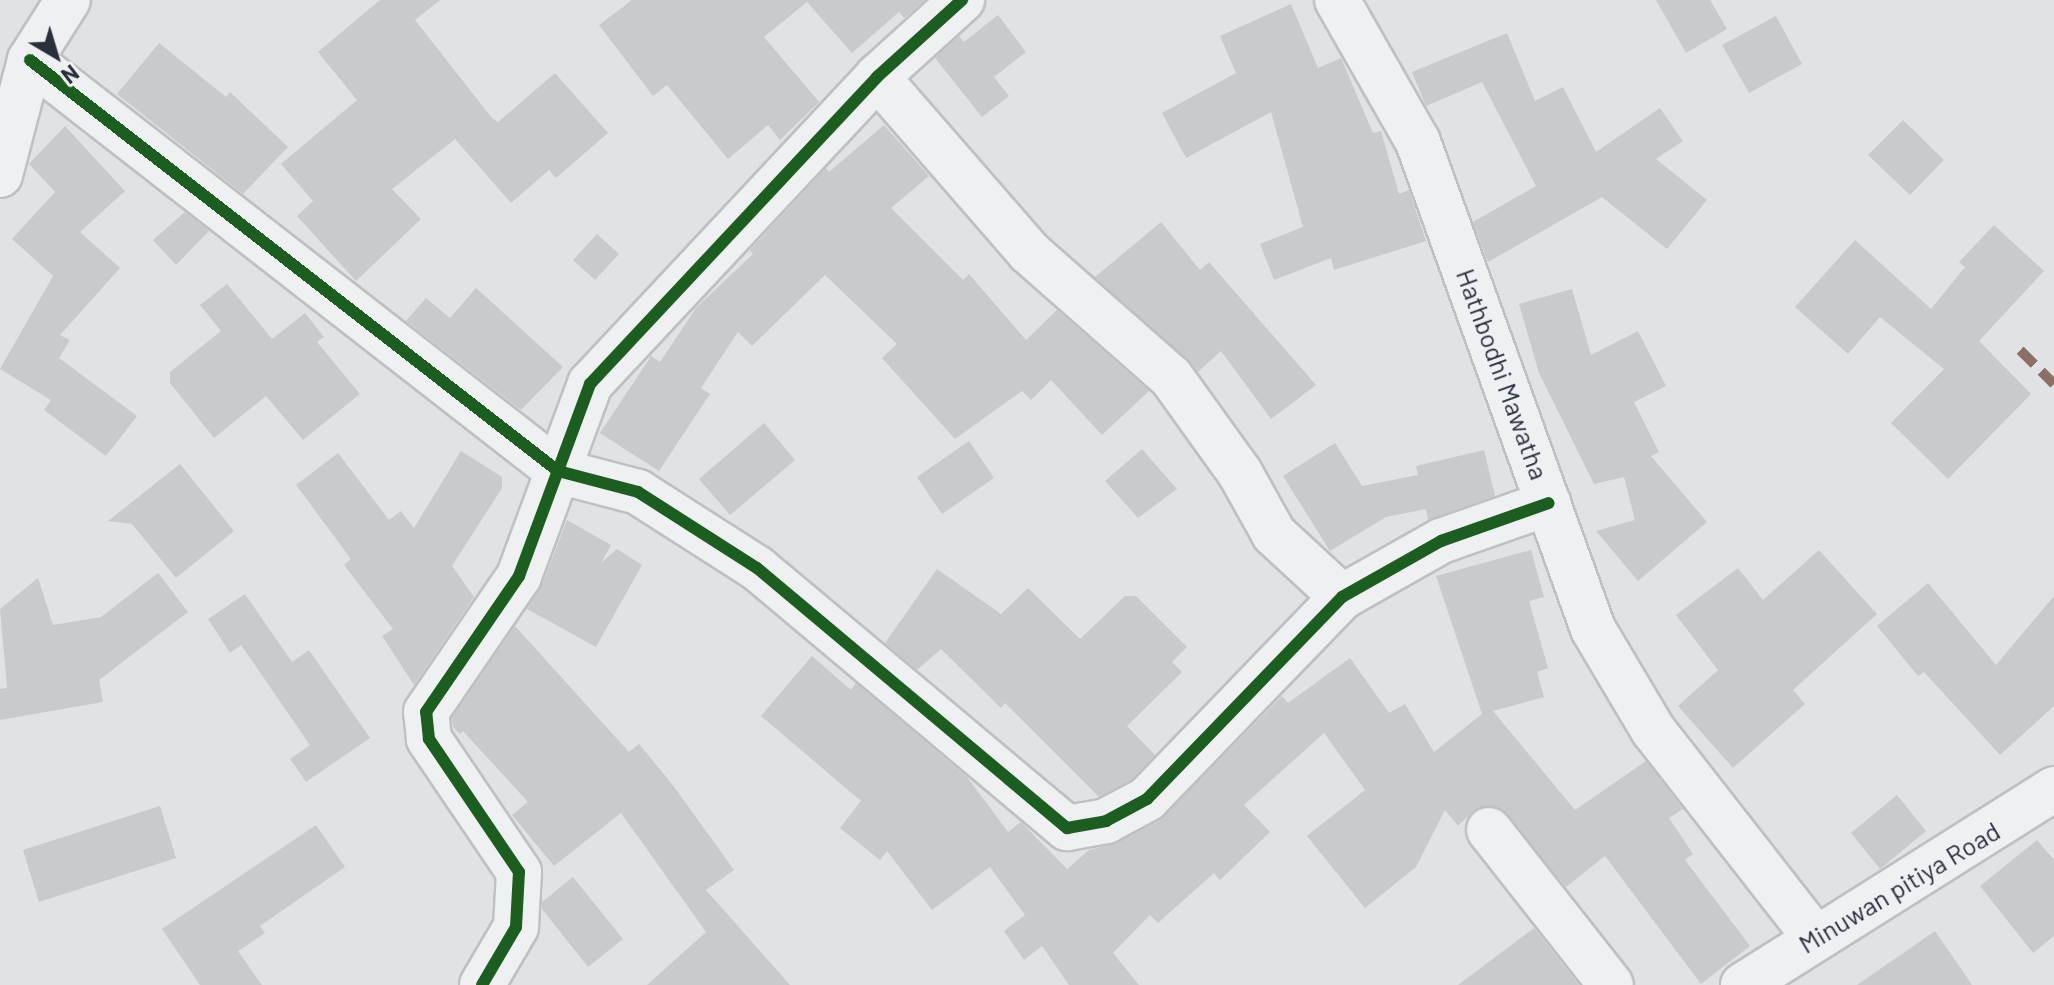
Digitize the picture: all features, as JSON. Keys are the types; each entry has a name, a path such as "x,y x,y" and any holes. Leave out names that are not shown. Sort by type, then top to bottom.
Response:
{"street":[{"path":"0,175 30,60 68,0"},
{"path":"482,985 516,927 519,872 429,739 426,712 519,576 590,384 877,77 962,0"},
{"name":"Hathbodhi Mawatha","path":"1337,0 1418,142 1593,629 1653,730 1815,937"},
{"path":"30,60 558,471 638,492 757,568 1067,828 1106,821 1147,799 1342,597 1441,541 1549,503"},
{"path":"877,77 1029,252 1171,377 1240,473 1274,534 1342,597"},
{"name":"Minuwan pitiya Road","path":"1743,985 2054,789"},
{"path":"1489,830 1611,985"}],"building":[{"path":"380,0 440,0 415,20 498,122 555,73 608,133 556,178 549,170 511,203 455,139 392,189 421,219 356,281 297,216 313,201 281,164 357,100 318,52"},
{"path":"632,0 925,0 904,18 899,12 852,53 807,2 764,37 819,102 780,140 768,125 728,159 667,85 653,96 599,25"},
{"path":"1656,0 1710,0 1727,29 1686,53"},
{"path":"1291,4 1318,68 1341,58 1373,133 1381,131 1399,194 1409,190 1426,241 1334,270 1331,258 1274,280 1260,244 1303,227 1271,112 1186,158 1162,113 1236,73 1220,36"},
{"path":"998,15 1026,52 994,77 1009,96 982,117 935,58 959,36 964,42"},
{"path":"1776,16 1802,64 1749,93 1722,45"},
{"path":"1507,33 1535,101 1563,87 1596,152 1660,108 1683,141 1656,159 1707,200 1667,249 1602,197 1488,262 1473,222 1536,186 1482,82 1426,106 1412,72"},
{"path":"159,43 226,97 230,92 288,147 243,194 117,94"},
{"path":"1903,120 1944,160 1910,195 1868,155"},
{"path":"884,125 929,176 891,208 963,280 969,274 1026,340 1057,310 1149,391 1102,435 1051,380 1031,400 1022,391 955,439 882,358 897,344 825,275 752,346 738,332 701,388 710,394 659,471 600,433 651,356 660,362 696,308 753,254 750,250 826,168 829,172"},
{"path":"65,126 125,191 80,232 120,268 60,335 70,340 59,358 137,416 106,456 44,410 51,400 0,369 53,276 12,239 55,192 29,164"},
{"path":"185,212 209,231 176,265 153,240"},
{"path":"1161,222 1200,270 1209,262 1316,385 1271,419 1221,351 1198,372 1095,277"},
{"path":"1994,225 2044,271 1979,341 2031,394 1948,479 1891,423 1944,369 1880,317 1848,354 1795,307 1855,240 1931,309 1965,267 1959,262"},
{"path":"597,234 619,254 595,280 573,260"},
{"path":"227,284 272,339 305,313 324,337 317,342 360,394 303,440 266,396 214,438 170,383 170,372 221,331 200,305"},
{"path":"476,288 563,367 521,410 406,321 426,298 450,318"},
{"path":"1572,289 1591,355 1638,331 1666,386 1634,402 1659,452 1651,456 1707,522 1638,581 1596,531 1635,520 1624,477 1594,484 1539,373 1519,304"},
{"path":"764,423 795,460 730,515 699,479"},
{"path":"969,441 994,478 942,514 917,477"},
{"path":"1335,443 1362,486 1418,475 1416,466 1484,450 1495,496 1428,520 1426,509 1386,517 1330,551 1283,476"},
{"path":"1142,449 1177,489 1138,518 1105,481"},
{"path":"461,451 502,477 502,488 452,566 474,597 414,685 382,636 393,629 344,565 351,559 296,485 338,453 389,520 401,511 414,528"},
{"path":"180,464 234,531 176,578 132,524 108,521"},
{"path":"567,520 611,545 601,563 617,549 642,565 596,647 527,609 542,585"},
{"path":"1531,550 1544,597 1529,601 1548,668 1537,672 1544,697 1493,711 1575,810 1646,761 1683,809 1669,818 1693,854 1685,860 1750,946 1701,984 1605,856 1566,887 1498,807 1474,810 1458,826 1445,810 1416,867 1365,908 1307,836 1365,790 1324,733 1244,805 1270,832 1220,880 1214,873 1158,923 1150,915 1113,953 1139,985 1069,985 1042,946 1024,960 1004,931 1025,915 990,867 932,910 887,851 880,860 840,828 861,801 761,716 812,656 851,690 856,683 967,777 1008,832 1021,822 1067,869 1089,850 1117,843 1159,821 1282,696 1288,703 1350,658 1389,713 1405,704 1434,752 1482,714 1436,576"},
{"path":"1819,550 1877,614 1793,690 1805,704 1733,768 1678,706 1718,670 1676,615 1738,568 1763,600"},
{"path":"937,569 1001,614 1028,588 1080,639 1125,596 1136,596 1187,647 1172,662 1182,672 1127,726 1155,755 1132,779 1099,797 1005,703 1001,708 941,649 917,670 885,643"},
{"path":"158,573 188,612 99,680 103,702 0,720 0,689 7,688 0,609 38,578 53,625 101,617"},
{"path":"1928,583 1996,665 2054,596 2054,706 2000,755 1924,672 1918,676 1877,626"},
{"path":"245,594 292,662 309,650 370,738 306,782 290,759 310,745 241,645 230,653 208,619"},
{"path":"515,626 629,752 639,744 672,784 734,870 706,890 790,985 647,985 706,932 621,813 554,866 512,815 528,802 463,731 460,734 453,727 452,718"},
{"path":"1897,795 1926,831 1880,869 1851,833"},
{"path":"160,806 176,858 39,902 23,850"},
{"path":"316,825 345,867 260,926 265,933 238,951 262,985 200,985 162,929"},
{"path":"2037,840 2054,860 2054,936 2033,953 1980,886"},
{"path":"573,877 623,939 588,967 542,909 542,902"},
{"path":"1534,928 1579,985 1458,985"},
{"path":"1935,931 1972,985 1857,985"}],"marked path":[{"path":"2020,350 2054,384"}],"cycle path":[{"path":"482,985 516,927 519,872 429,739 426,712 519,576 590,384 877,77 962,0"},
{"path":"30,60 558,471 638,492 757,568 1067,828 1106,821 1147,799 1342,597 1441,541 1549,503"}]}
